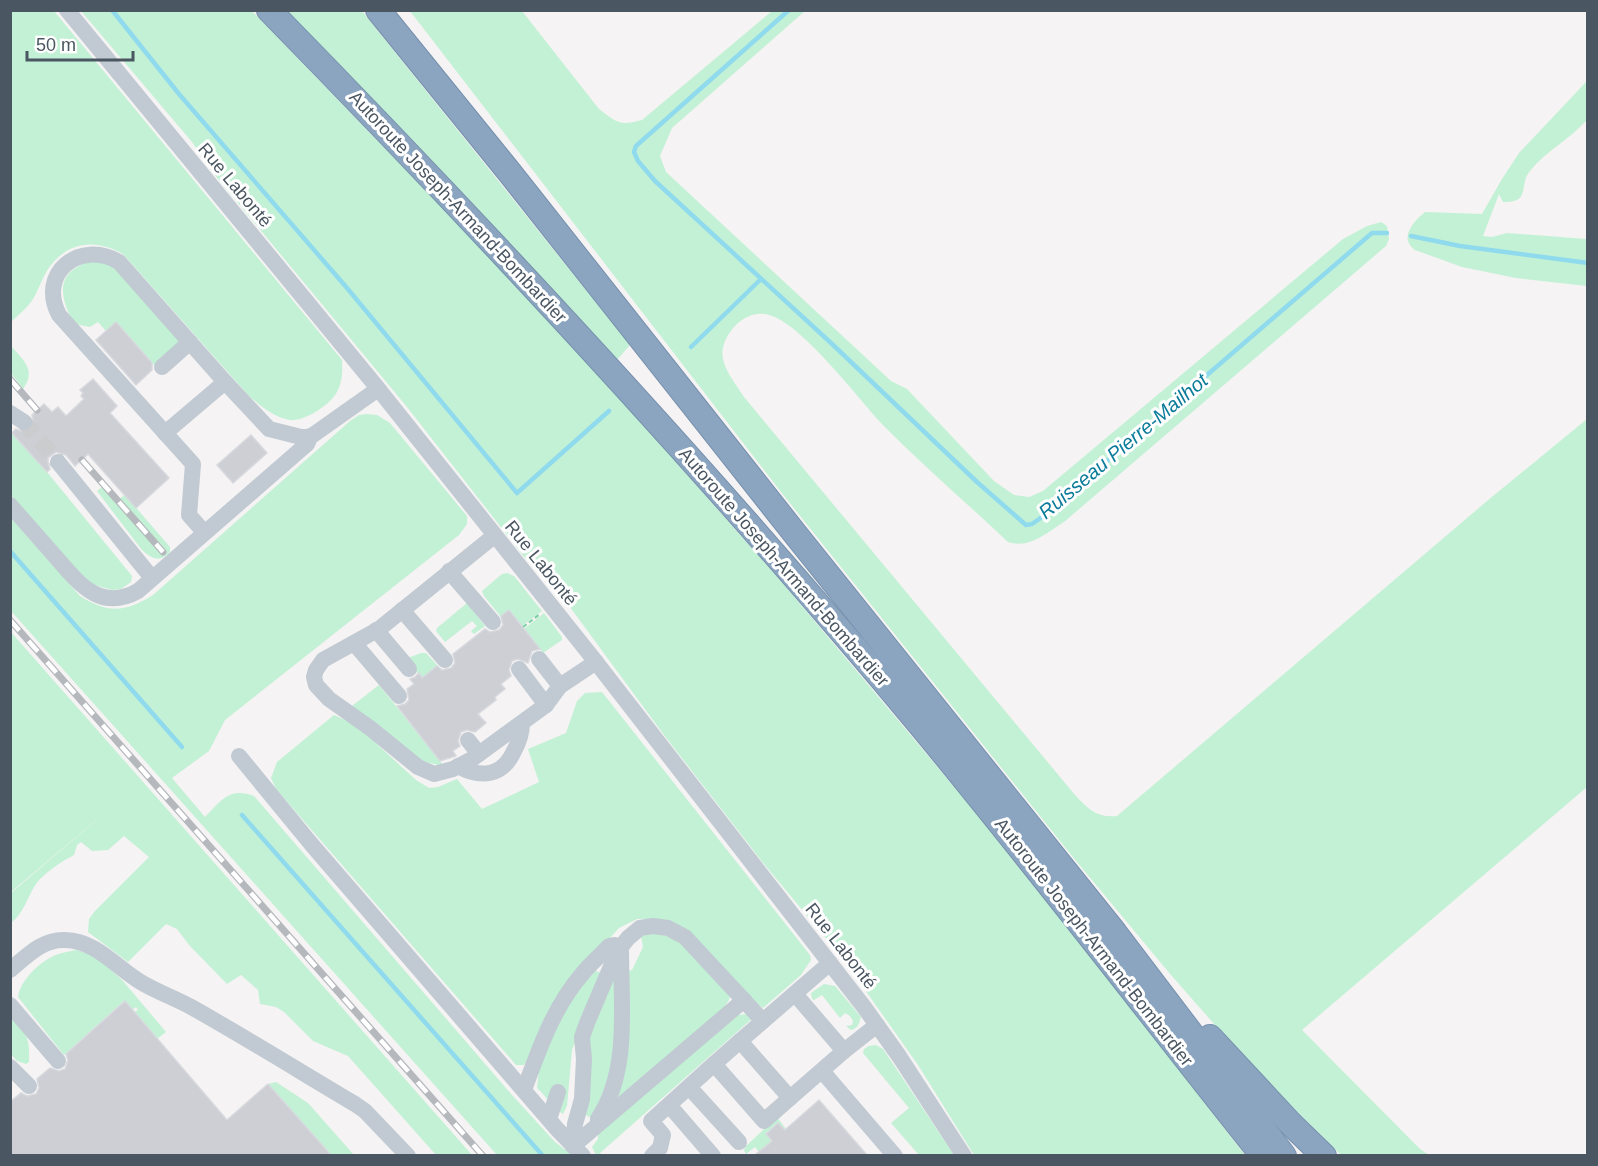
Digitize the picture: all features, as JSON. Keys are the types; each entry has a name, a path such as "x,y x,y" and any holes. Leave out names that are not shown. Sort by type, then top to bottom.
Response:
{"highway":[{"name":"Autoroute Joseph-Armand-Bombardier","path":"269,10 518,268 756,534 921,726 1263,1155"},
{"name":"Autoroute Joseph-Armand-Bombardier","path":"378,10 1115,933"},
{"path":"1115,933 1284,1155"},
{"path":"1115,933 1268,1100 1324,1155"}],"street":[{"name":"Rue Labonté","path":"67,10 378,389 596,662 877,1025 964,1155"},
{"path":"392,10 442,88"},
{"path":"204,532 189,515 193,464 59,315 53,299 55,280 58,272 70,260 84,255 99,255 112,258 123,265 225,382 270,429 310,437"},
{"path":"162,367 190,342"},
{"path":"165,433 225,382"},
{"path":"10,505 73,578 92,593 107,598 123,598 138,591 152,579 307,444 310,437 378,389"},
{"path":"58,462 152,579"},
{"path":"494,536 376,630 319,664 314,677 320,691 427,772 440,773 479,754 546,705 560,686 596,662"},
{"path":"449,571 493,622"},
{"path":"402,610 445,660"},
{"path":"376,630 409,669"},
{"path":"354,643 399,696"},
{"path":"539,659 560,686"},
{"path":"519,669 546,705"},
{"path":"458,766 468,772 480,774 499,771 506,765 516,748 522,723"},
{"path":"468,740 479,754"},
{"path":"239,756 312,845 578,1151"},
{"path":"578,1151 575,1124 582,1099 584,1059 582,1037 586,1023 621,947 640,928 653,926 668,928 685,937 763,1021"},
{"path":"10,970 45,943 67,940 88,945 157,992 190,1007 355,1104 365,1111 408,1155"},
{"path":"524,1090 551,1022 568,992 582,973 609,946 621,947"},
{"path":"578,1151 610,1098 619,1063 621,947"},
{"path":"652,1155 660,1148 663,1136 651,1121 830,963"},
{"path":"795,994 844,1051"},
{"path":"591,1131 744,1000"},
{"path":"10,1005 58,1060"},
{"path":"714,1064 764,1121 877,1025"},
{"path":"740,1041 790,1098"},
{"path":"10,1066 29,1086"},
{"path":"822,1071 895,1155"},
{"path":"690,1087 739,1142"},
{"path":"549,1119 558,1092"},
{"path":"669,1105 713,1155"}],"path":[{"path":"523,627 541,613"}],"green space":[{"path":"11,11 54,11 342,360 340,386 327,404 310,415 293,420 284,419 263,407 249,396 123,254 104,246 76,247 59,257 48,269 31,302 11,322"},
{"path":"81,11 252,11 554,323 785,586 966,801 1245,1155 974,1155 918,1065 844,960 764,864 664,735 567,603 525,558 407,407 214,174 192,142"},
{"path":"284,11 362,11 630,345 617,360 429,158"},
{"path":"410,11 522,11 599,109 619,122 629,123 642,120 772,11 805,11 672,128 660,156 666,172 891,381 907,389 994,481 1014,495 1029,497 1043,491 1343,239 1367,226 1381,222 1387,226 1389,239 1386,246 1064,522 1031,542 1016,544 1008,542 882,424 812,346 782,321 761,314 747,317 735,326 724,344 722,351 725,365 744,397 1075,795 1098,814 1117,816 1487,501 1587,419 1587,787 1302,1030 1420,1149 1429,1155 1341,1155 1251,1066 1171,975 1072,856 781,492"},
{"path":"1587,81 1587,120 1530,171 1518,200 1503,202 1499,194 1483,236 1492,237 1507,233 1587,239 1587,286 1516,278 1462,267 1415,250 1410,245 1408,235 1410,230 1425,212 1482,214 1519,153"},
{"path":"87,262 103,262 116,268 181,340 156,367 116,322 106,331 98,322 90,327 78,324 72,319 63,295 64,282 74,269"},
{"path":"11,346 29,371 23,389 11,373"},
{"path":"359,415 377,415 390,423 467,516 467,524 459,535 225,720 209,751 172,778 205,817 221,801 232,794 254,796 512,1095 555,1142 572,1155 497,1155 11,611 10,517 80,596 99,606 125,608 153,595 350,421"},
{"path":"10,431 47,472 132,576 131,582 121,589 112,590 88,583 11,495"},
{"path":"102,487 162,554 165,551 119,499 125,495 170,547 170,552 159,559 149,556 142,550 97,491"},
{"path":"507,573 514,576 542,611 522,626 509,610 501,617 482,591 502,574"},
{"path":"467,603 485,626 474,634 471,631 477,626 472,621 445,642 436,631 437,628"},
{"path":"544,613 562,640 543,653 524,629"},
{"path":"10,631 472,1155 436,1155 348,1056 313,1041 276,1007 260,1004 258,990 241,975 227,984 189,945 177,929 166,924 128,962 88,932 89,919 95,911 149,857 124,836 108,850 92,851 81,842 77,845 74,855 40,880 19,915 11,923 11,893 121,799 11,892"},
{"path":"426,653 438,666 422,678 405,659"},
{"path":"379,685 444,766 424,762 352,706"},
{"path":"602,692 810,955 811,960 801,975 763,1008 660,919 637,919 619,928 586,964 524,1065 516,1065 276,789 271,778 277,762 334,715 356,725 416,780 429,788 438,787 457,779 482,809 539,782 528,749 566,733 577,701 585,693"},
{"path":"656,933 679,941 698,955 731,991 729,1000 723,1009 616,1099 624,972 632,970 643,947 641,936"},
{"path":"77,950 97,957 123,981 166,1032 157,1039 134,1012 138,1010 136,1007 132,1010 124,1001 64,1055 18,997 27,977 39,965 52,957"},
{"path":"594,970 601,973 572,1050 567,1106 563,1114 537,1088 539,1069 560,1015"},
{"path":"615,970 618,1056 593,1116 589,1117 586,1115 590,1034"},
{"path":"824,984 835,986 861,1017 855,1028 851,1030 846,1026 852,1025 853,1021 850,1016 845,1013 840,1018 822,995 812,999 811,993"},
{"path":"738,1015 755,1016 600,1153 601,1155 596,1155 592,1147 598,1139 598,1131"},
{"path":"10,1016 20,1026 28,1042 29,1062 26,1064 17,1061 11,1054"},
{"path":"876,1045 883,1049 954,1155 919,1155 891,1123 909,1108 863,1053 864,1049"},
{"path":"276,1082 308,1103 354,1155 331,1155 268,1084"},
{"path":"777,1117 786,1129 778,1123 766,1133 772,1141 759,1152 755,1147 746,1154 744,1150 746,1146"}],"building":[{"path":"116,322 152,363 152,370 136,385 96,340"},
{"path":"93,379 117,406 110,413 169,478 136,508 88,454 75,466 66,455 56,452 48,458 50,469 47,472 12,433 16,429 23,432 29,431 34,423 32,415 44,404 52,412 58,407 66,416 84,399 80,390"},
{"path":"251,435 267,453 233,483 217,465"},
{"path":"509,610 540,649 532,651 528,663 518,659 512,661 509,670 511,676 501,684 505,689 495,697 496,700 478,714 486,723 475,732 467,730 461,732 458,741 460,746 453,751 456,756 440,761 397,706 409,700 407,689 414,684 410,679 419,673 422,678 437,666 442,670 451,668 455,663 453,654 485,629 490,632 499,630 503,625 501,616"},
{"path":"125,1001 227,1120 268,1084 331,1155 10,1155 10,1102 21,1093 27,1096 36,1094 39,1088 37,1079 50,1068 59,1071 65,1069 68,1060 66,1054"},
{"path":"819,1100 867,1155 755,1155 772,1141 766,1134 778,1123 785,1130"}],"waterway":[{"path":"112,10 179,94 347,288 517,493 609,411"},
{"name":"Ruisseau Pierre-Mailhot","path":"789,10 636,146 634,152 638,161 655,181 1026,525 1042,517 1372,233 1387,233"},
{"name":"Ruisseau Pierre-Mailhot","path":"1411,236 1460,246 1588,263"},
{"path":"691,347 760,280"},
{"path":"10,551 182,747"},
{"path":"242,815 543,1156"}],"tunnel":[{"path":"24,422 58,462"}],"railway":[{"path":"10,379 37,410"},
{"path":"82,460 163,552"},
{"path":"10,620 483,1156"}]}
